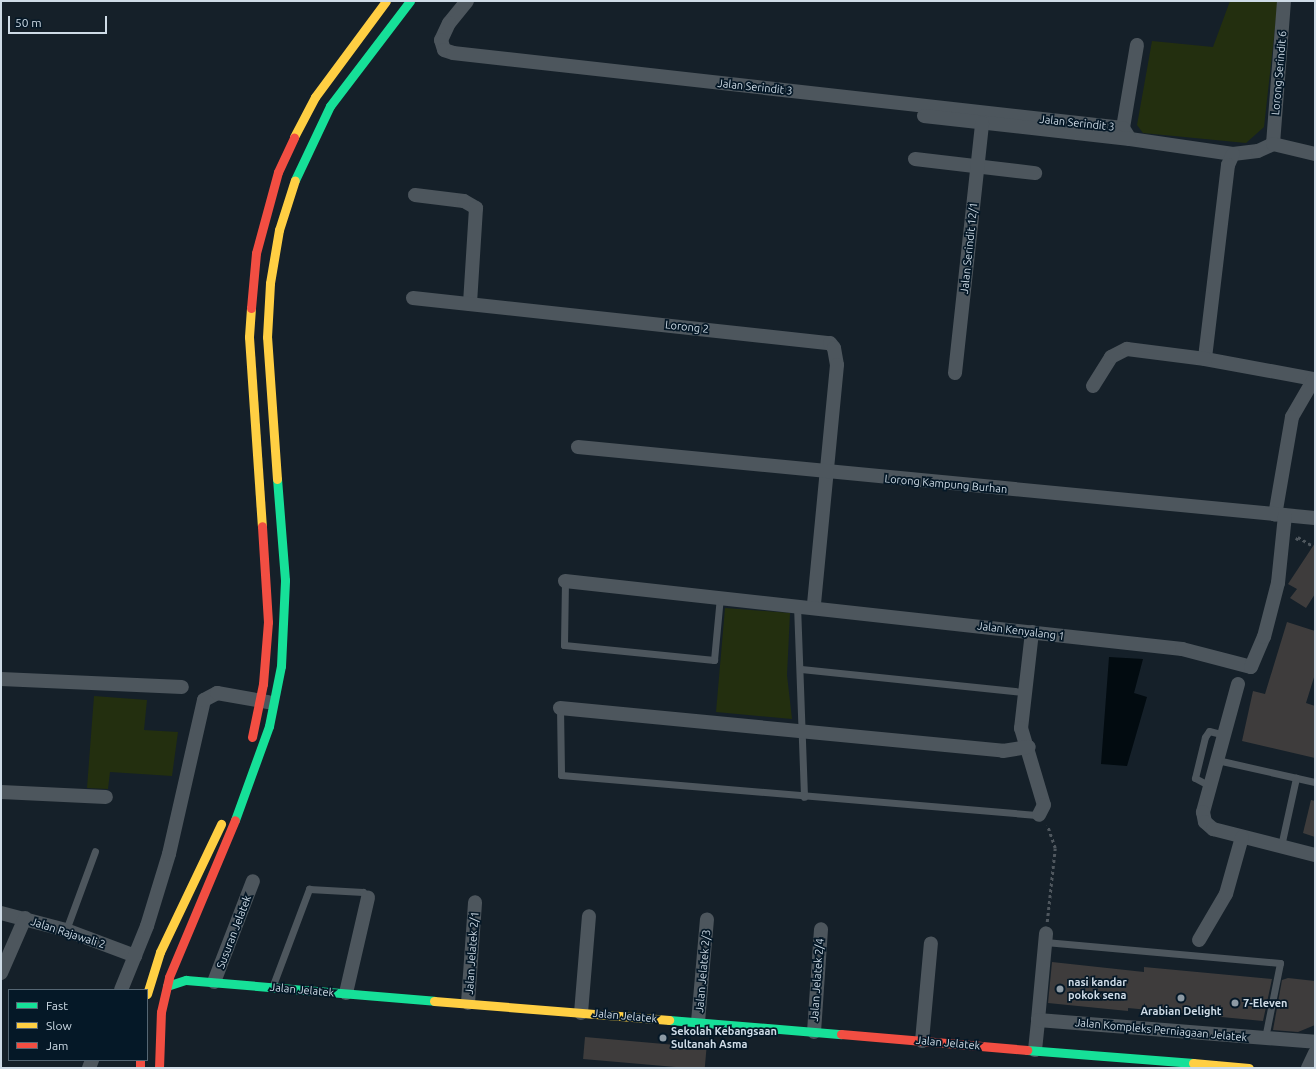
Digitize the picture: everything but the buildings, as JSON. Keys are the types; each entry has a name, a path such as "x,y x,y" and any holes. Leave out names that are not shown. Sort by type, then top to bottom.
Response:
{"main road":[{"path":"148,991 170,929 227,809 249,749 260,700 268,612 249,337 256,253 276,179 301,121 315,97 386,1"},
{"path":"159,1068 167,986 173,967 253,779 274,703 285,612 267,344 274,256 293,185 317,129 330,106 410,1"},
{"name":"Jalan Jelatek","path":"167,986 192,980 1249,1068"}],"street":[{"name":"Jalan Serindit 3","path":"467,1 449,23 441,40 444,50 453,53 1127,133"},
{"name":"Lorong Serindit 6","path":"1273,144 1284,1"},
{"path":"1127,133 1137,45"},
{"path":"924,116 982,123 1127,133 1233,154 1258,151 1273,144 1315,154"},
{"name":"Jalan Serindit 12/1","path":"955,373 982,123"},
{"path":"1205,359 1228,165 1233,154"},
{"path":"915,159 1035,173"},
{"path":"415,194 464,201 476,208 470,304"},
{"name":"Lorong 2","path":"412,298 830,343 834,348 836,365 825,472"},
{"path":"1093,386 1111,357 1127,349 1205,359 1314,379 1292,417 1280,515 1284,542"},
{"name":"Lorong Kampung Burhan","path":"578,447 1315,518"},
{"path":"814,606 825,472"},
{"name":"Jalan Kenyalang 1","path":"565,582 814,606 1182,649 1251,667 1272,608 1284,542"},
{"path":"1032,632 1021,728 1029,747 1044,805 1039,815"},
{"path":"1,678 182,687"},
{"path":"1238,684 1203,812 1206,822 1213,829 1315,854"},
{"path":"121,989 135,956 171,846 204,700 217,693 274,703"},
{"path":"560,708 1003,751 1029,747"},
{"path":"1,792 106,797"},
{"path":"1199,940 1226,894 1242,837"},
{"name":"Susuran Jelatek","path":"214,982 253,881"},
{"path":"346,993 368,898"},
{"name":"Jalan Jelatek 2/1","path":"468,1003 475,902"},
{"name":"Jalan Rajawali 2","path":"1,913 66,930 135,956"},
{"path":"581,1013 589,916"},
{"path":"1,973 24,918"},
{"name":"Jalan Jelatek 2/3","path":"698,1022 707,919"},
{"name":"Jalan Jelatek 2/4","path":"814,1032 821,929"},
{"path":"1035,1050 1046,938"},
{"path":"922,1041 931,943"},
{"name":"Jalan Jelatek","path":"173,967 192,980"},
{"name":"Jalan Kompleks Perniagaan Jelatek","path":"1038,1020 1315,1042"},
{"path":"1308,1068 1315,1053"}],"lane":[{"path":"565,582 564,645 714,660 720,597"},
{"path":"793,604 801,669 801,731 804,797"},
{"path":"801,669 1024,692"},
{"path":"560,708 561,774 804,797 1039,815"},
{"path":"1210,786 1196,782 1195,778 1205,737 1209,731 1225,735"},
{"path":"1218,760 1315,782"},
{"path":"1280,846 1296,778"},
{"path":"66,930 95,851"},
{"path":"272,987 308,890 364,892 368,898"},
{"path":"1046,938 1278,962 1281,966 1265,1038"}],"path":[{"path":"1284,542 1292,546 1298,537 1313,546"},
{"path":"1039,815 1049,826 1055,848 1046,938"}],"green space":[{"path":"1230,1 1278,1 1264,127 1246,143 1143,133 1137,125 1152,41 1213,47"},
{"path":"725,608 790,613 787,675 792,719 716,712"},
{"path":"94,696 147,700 144,730 178,732 172,776 110,772 108,789 87,788"}],"shaded area":[{"path":"1109,657 1143,659 1134,693 1147,697 1127,766 1101,764"}],"traffic: fast":[{"path":"295,180 330,106 410,1"},
{"path":"235,820 269,726 281,666 285,580 277,479"},
{"path":"167,986 186,980 434,1001"},
{"path":"669,1020 841,1034"},
{"path":"1027,1050 1193,1063"}],"traffic: slow":[{"path":"294,137 315,97 386,1"},
{"path":"277,479 267,337 270,283 279,230 295,180"},
{"path":"251,308 249,337 262,526"},
{"path":"148,991 160,952 221,824"},
{"path":"434,1001 669,1020"},
{"path":"1193,1063 1249,1068"}],"traffic: jam":[{"path":"251,308 256,253 278,172 294,137"},
{"path":"252,737 263,684 268,622 262,526"},
{"path":"159,1068 161,1012 169,977 235,820"},
{"path":"841,1034 1027,1050"},
{"path":"140,1061 140,1068"}],"place":[{"name":"nasi kandar pokok sena","path":"1060,989"},
{"name":"Arabian Delight","path":"1181,998"},
{"name":"7-Eleven","path":"1235,1003"},
{"name":"Sekolah Kebangsaan Sultanah Asma","path":"663,1038"}]}
